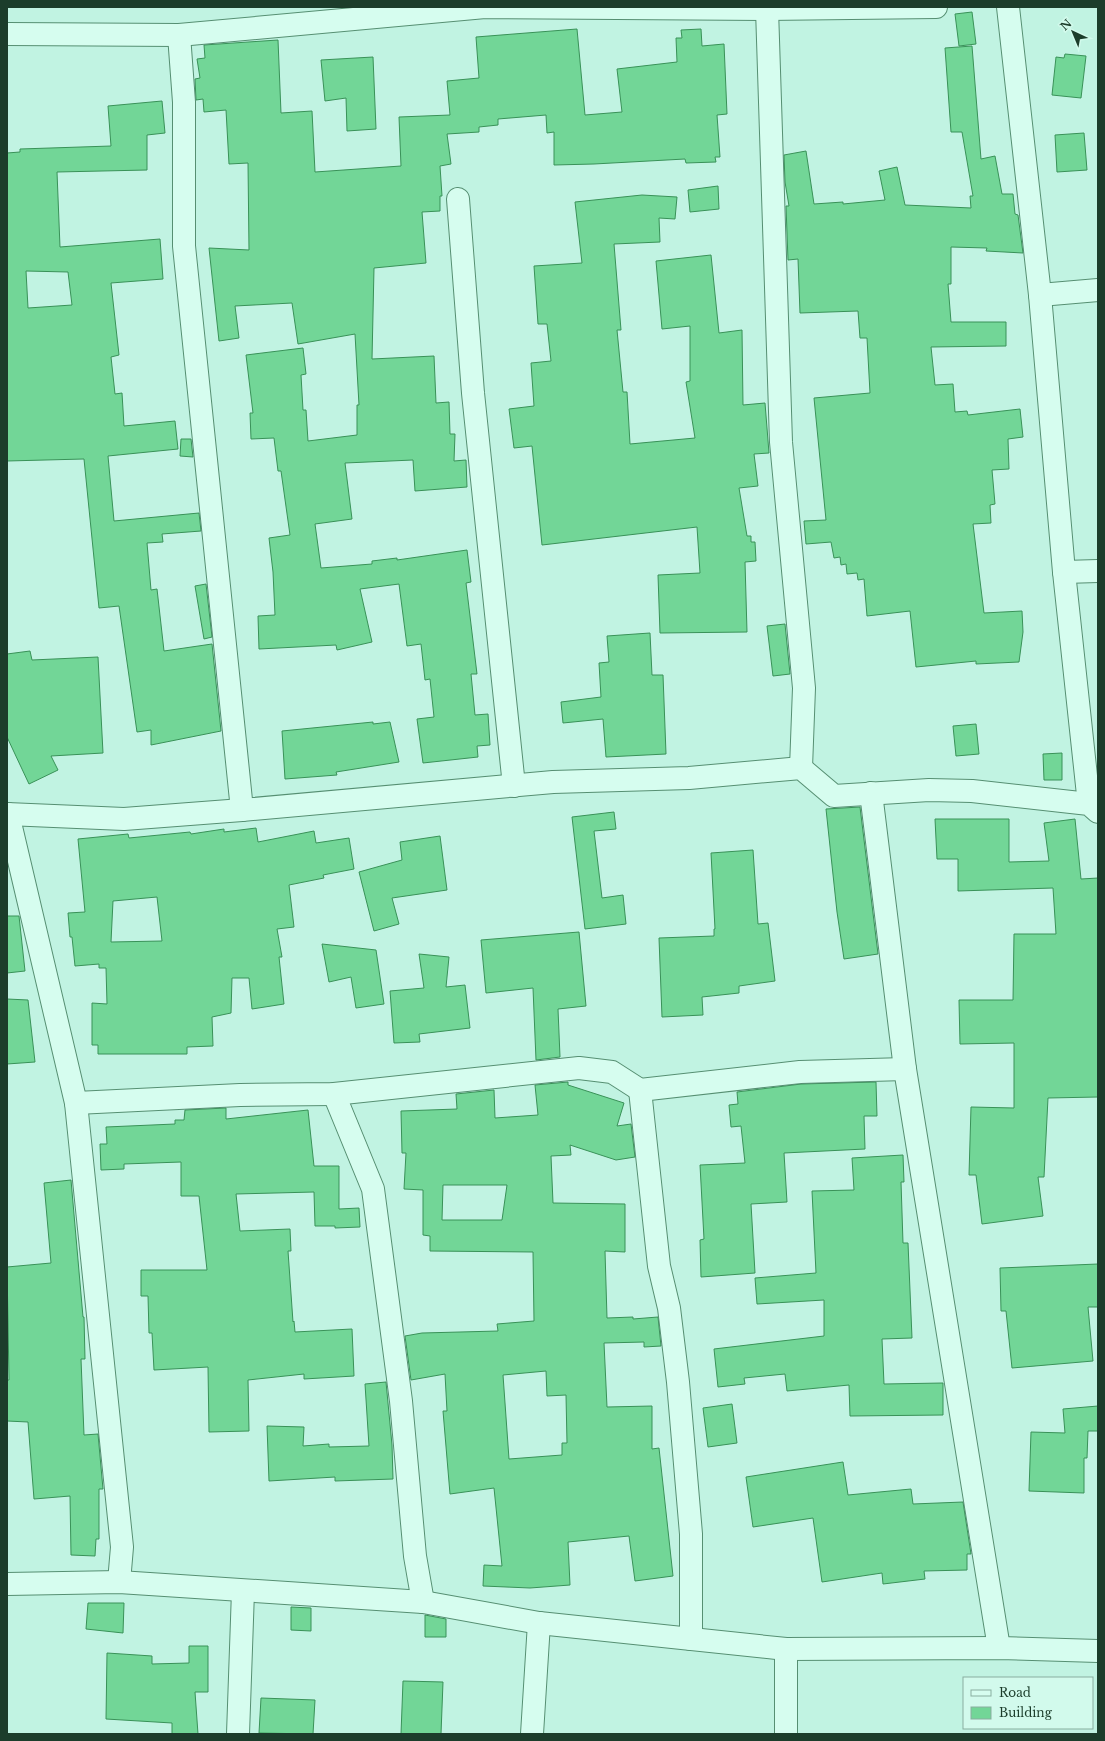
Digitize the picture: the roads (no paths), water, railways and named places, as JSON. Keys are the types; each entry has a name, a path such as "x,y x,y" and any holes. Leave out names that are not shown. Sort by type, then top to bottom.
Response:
{"street":[{"path":"7,34 179,35 486,7 936,7"},
{"path":"119,1582 122,1547 76,1103 7,814 124,819 553,782 689,778 801,768 834,796 929,790 972,791 1094,808 1064,572 1040,295 1008,7"},
{"path":"768,8 781,442 804,688 801,768"},
{"path":"179,35 184,102 184,246 242,810"},
{"path":"458,199 473,393 514,786"},
{"path":"1040,295 1098,290"},
{"path":"1064,572 1098,571"},
{"path":"871,793 905,1069 999,1648"},
{"path":"76,1103 240,1095 334,1094 578,1068 612,1072 640,1090 800,1072 905,1069"},
{"path":"640,1090 659,1266 669,1308 678,1382 691,1534 691,1639"},
{"path":"334,1094 374,1189 401,1401 415,1556 423,1602"},
{"path":"7,1584 119,1582 423,1602 539,1623 786,1650 999,1648 1098,1651"},
{"path":"238,1734 243,1591"},
{"path":"532,1734 539,1623"},
{"path":"786,1650 786,1734"}]}
